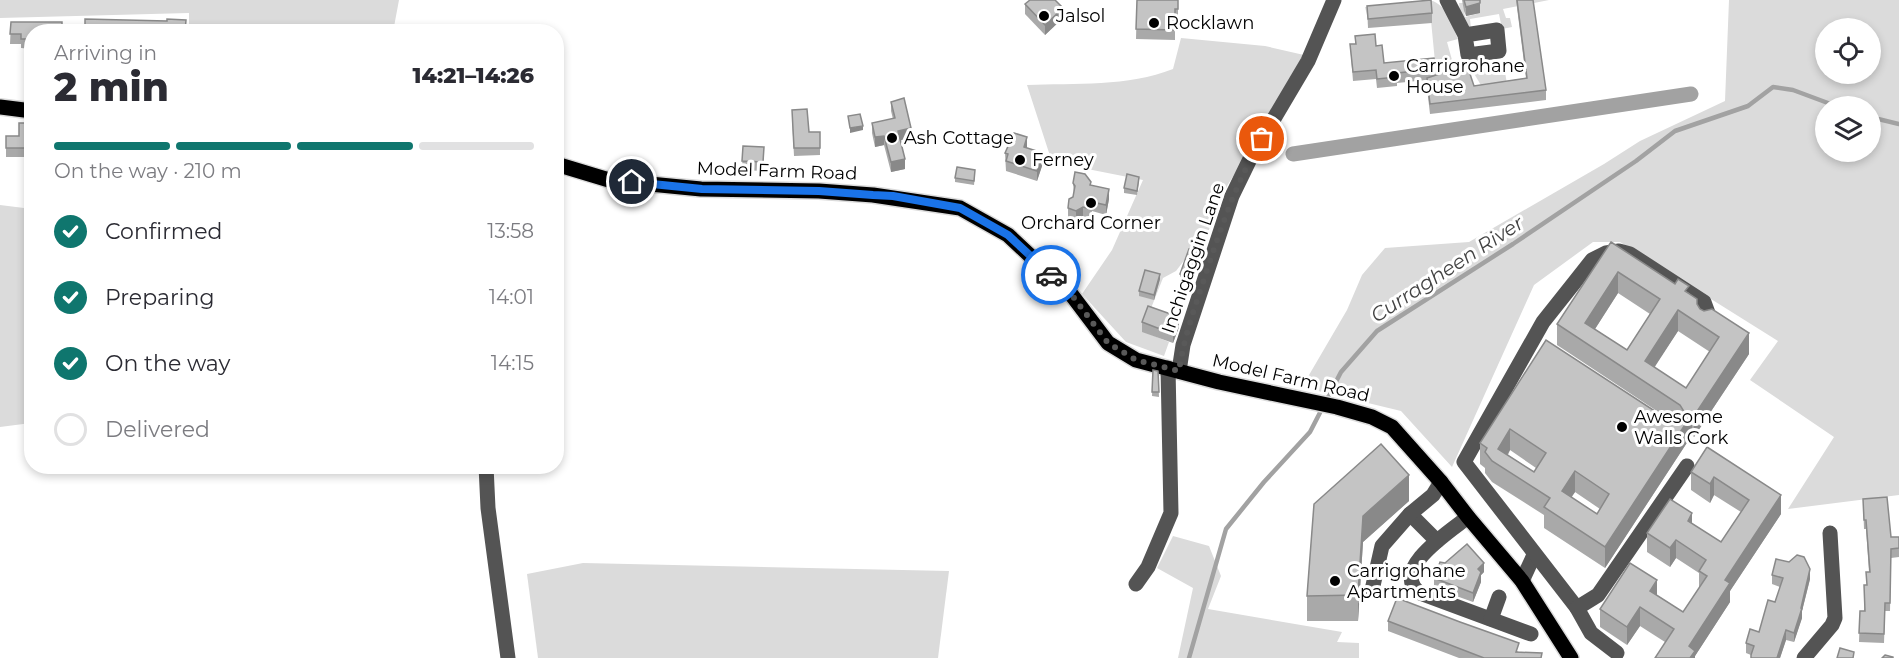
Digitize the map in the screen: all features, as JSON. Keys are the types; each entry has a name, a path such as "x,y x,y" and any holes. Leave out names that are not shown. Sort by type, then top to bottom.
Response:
{"main road":[{"path":"0,107 24,110"},
{"name":"Model Farm Road","path":"564,169 609,180 702,189 819,191 893,196 960,208 1008,235 1071,294 1108,343 1136,360 1219,382 1314,401 1372,417 1392,426 1522,581 1571,658"}],"street":[{"name":"Inchigaggin Lane","path":"1136,584 1148,567 1171,513 1173,370 1232,196 1250,159 1308,61 1334,0"},
{"path":"1447,0 1465,35"},
{"path":"1617,653 1591,633 1577,608 1464,462 1537,344 1543,322 1592,260 1605,253 1619,251 1630,254 1704,302 1708,313 1706,322"},
{"path":"1577,608 1598,595 1687,466"},
{"path":"486,474 488,508 508,658"},
{"path":"1372,590 1383,546 1410,514 1433,495 1441,482"},
{"path":"1410,514 1437,542"},
{"path":"1468,517 1422,554 1411,579 1413,585 1420,592 1531,634"},
{"path":"1804,658 1832,625 1835,618 1830,533"},
{"path":"1522,581 1534,555"},
{"path":"1491,619 1499,597"}],"shaded area":[{"path":"0,0 399,0 394,24 189,24 189,13 0,18"},
{"path":"1478,0 1549,0 1503,9 1506,18 1510,18 1512,27 1502,29 1499,14 1470,19 1471,29 1468,29 1461,18 1459,3 1463,3 1465,17 1480,13"},
{"path":"1729,0 1899,0 1899,495 1788,509 1834,437 1750,380 1778,341 1620,242 1593,242 1534,285 1452,467 1401,411 1302,387 1347,310 1362,275 1385,248 1469,242 1640,141 1725,101"},
{"path":"1434,1 1443,9 1458,39 1447,42 1452,60 1435,62 1430,10 1367,15 1365,7"},
{"path":"1181,38 1265,46 1304,55 1227,186 1214,214 1200,258 1189,254 1176,271 1163,278 1142,331 1169,342 1164,356 1126,342 1082,294 1112,250 1143,180 1052,162 1027,85 1101,83 1156,75 1173,69"},
{"path":"1504,66 1507,84 1482,87 1472,70"},
{"path":"0,205 24,208 24,424 0,427"},
{"path":"1173,536 1209,546 1221,576 1208,609 1342,632 1337,642 1359,643 1359,658 1178,658 1193,588 1157,568"},
{"path":"583,563 949,571 938,658 538,658 527,574"}],"building":[{"path":"1030,0 1055,0 1063,8 1045,25 1025,4"},
{"name":"Rocklawn","path":"1137,0 1178,0 1178,9 1175,9 1175,30 1136,29"},
{"path":"1431,0 1432,13 1368,19 1367,6"},
{"path":"1464,0 1480,0 1480,3 1466,7"},
{"path":"1517,0 1533,0 1546,90 1430,104 1427,78 1467,65 1474,86 1527,78"},
{"path":"85,19 186,20 186,24 85,24"},
{"path":"11,22 62,22 62,24 24,24 24,39 21,39 21,34 10,34"},
{"path":"1375,34 1376,46 1382,45 1384,63 1434,58 1436,69 1397,73 1397,77 1377,79 1376,70 1353,72 1350,44 1356,44 1355,36"},
{"path":"904,98 911,128 898,131 905,159 891,162 884,136 875,137 872,123 895,118 891,102"},
{"path":"807,109 809,132 820,132 820,148 794,148 792,110"},
{"path":"860,114 863,126 850,128 848,116"},
{"path":"19,123 24,123 24,148 6,148 6,136 19,136"},
{"path":"1014,133 1027,137 1024,147 1043,153 1037,171 1006,161 1008,154 1005,153"},
{"path":"743,146 764,147 763,162 742,161"},
{"path":"957,167 975,170 974,181 955,178"},
{"path":"1075,172 1085,174 1091,182 1090,185 1109,189 1106,205 1092,202 1090,209 1083,207 1076,211 1068,208 1069,199 1073,197"},
{"path":"1127,174 1139,177 1137,191 1124,188"},
{"path":"1611,242 1675,284 1678,279 1689,286 1685,291 1697,299 1700,309 1704,311 1712,309 1749,333 1694,416 1692,414 1605,547 1544,507 1550,498 1492,461 1485,452 1487,448 1480,443 1546,340 1670,421 1675,423 1683,419 1685,413 1680,405 1557,324","holes":["1618,272 1660,299 1627,350 1585,323","1678,310 1719,337 1686,388 1645,361","1510,429 1546,453 1534,472 1498,449","1575,471 1609,494 1597,514 1562,491"]},
{"path":"1189,249 1200,253 1191,278 1180,274"},
{"path":"1145,270 1160,274 1154,295 1139,291"},
{"path":"1148,306 1179,317 1173,334 1142,322"},
{"path":"1153,370 1158,371 1159,392 1152,392"},
{"name":"Carrigrohane Apartments","path":"1381,444 1409,475 1363,516 1358,595 1307,596 1314,504"},
{"path":"1707,447 1781,495 1725,580 1730,583 1689,646 1695,651 1690,658 1655,658 1674,629 1640,607 1627,627 1600,609 1630,563 1657,580 1650,591 1683,612 1707,576 1699,571 1706,560 1676,540 1670,548 1647,533 1670,499 1692,513 1688,521 1721,542 1749,500 1714,477 1710,484 1691,472"},
{"path":"1887,497 1891,537 1899,537 1899,548 1891,549 1890,603 1885,603 1884,634 1859,633 1860,611 1865,611 1866,572 1870,572 1863,499"},
{"path":"1467,544 1484,563 1478,569 1481,572 1473,593 1434,578 1440,562 1445,563"},
{"path":"1797,555 1804,557 1810,569 1794,633 1786,630 1777,658 1751,658 1754,646 1746,643 1750,629 1759,632 1768,600 1775,602 1783,578 1772,575 1776,559 1789,562"},
{"path":"1397,598 1519,643 1516,652 1542,653 1541,658 1484,658 1388,621"},
{"path":"1840,648 1854,652 1853,658 1837,658"}],"waterway":[{"name":"Curragheen River","path":"1189,658 1226,529 1264,482 1310,432 1341,372 1377,331 1513,244 1636,161 1675,131 1748,106 1773,87 1793,90 1815,98"},
{"path":"1293,154 1691,94"},
{"name":"Curragheen River","path":"1881,120 1899,124"}],"way so far":[{"path":"1051,275 1071,294 1108,343 1120,352 1136,360 1179,371 1183,345 1232,196 1262,139"}],"place":[{"name":"Jalsol","path":"1044,16"},
{"name":"Rocklawn","path":"1154,23"},
{"name":"Carrigrohane House","path":"1394,76"},
{"name":"Ash Cottage","path":"892,138"},
{"name":"Ferney","path":"1020,160"},
{"name":"Orchard Corner","path":"1091,203"},
{"name":"Awesome Walls Cork","path":"1622,427"},
{"name":"Carrigrohane Apartments","path":"1335,581"}],"route":[{"path":"632,182 702,189 819,191 893,196 960,208 1008,235 1051,275"}]}
